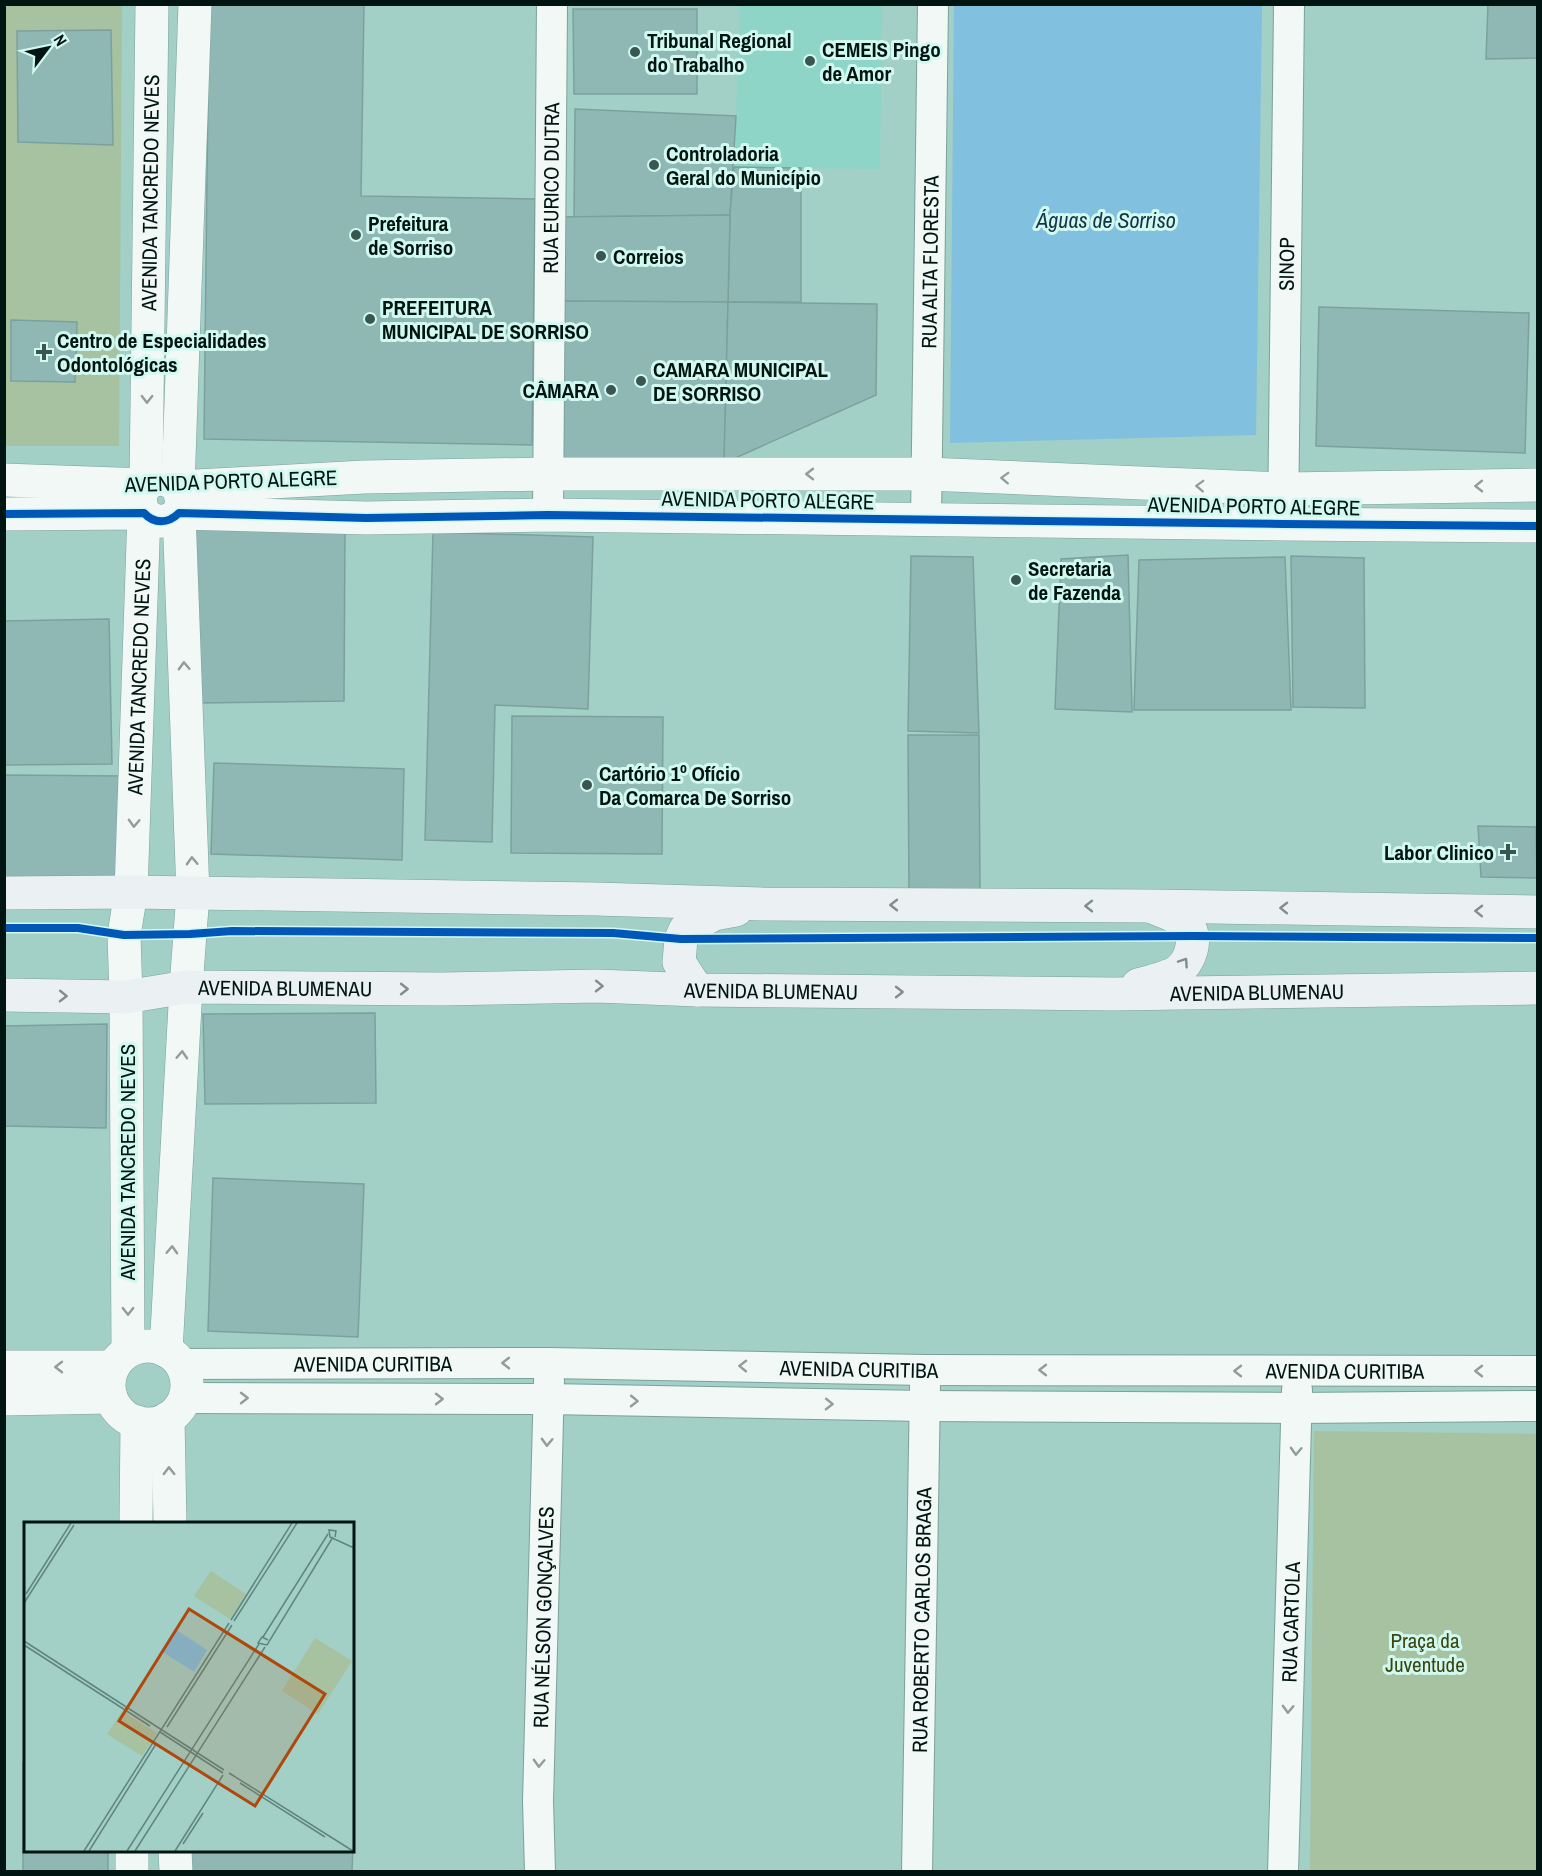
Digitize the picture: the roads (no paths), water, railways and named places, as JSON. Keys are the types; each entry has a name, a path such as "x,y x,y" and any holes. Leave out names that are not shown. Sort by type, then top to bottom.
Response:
{"main road":[{"path":"4,893 131,892 596,899 762,904 1151,906 1538,912"},
{"path":"697,990 679,962 681,939 685,930 714,915 762,904"},
{"path":"1113,994 1177,972 1191,951 1193,936 1185,922 1151,906"},
{"name":"AVENIDA BLUMENAU","path":"4,995 126,997 186,987 442,989 597,986 697,990 1113,994 1538,988"}],"street":[{"name":"AVENIDA TANCREDO NEVES","path":"118,1372 126,997 124,935 131,892 145,499 152,4"},
{"name":"AVENIDA TANCREDO NEVES","path":"174,1357 186,987 193,894 178,500 195,4"},
{"name":"RUA EURICO DUTRA","path":"548,515 552,4"},
{"name":"RUA ALTA FLORESTA","path":"926,520 933,4"},
{"name":"SINOP","path":"1283,524 1289,4"},
{"name":"AVENIDA PORTO ALEGRE","path":"178,500 364,477 548,474 927,474 1285,489 1538,485"},
{"path":"364,477 366,518"},
{"name":"AVENIDA PORTO ALEGRE","path":"4,480 145,499"},
{"name":"AVENIDA PORTO ALEGRE","path":"145,499 153,520 161,522 175,518 178,500"},
{"name":"AVENIDA PORTO ALEGRE","path":"4,514 145,499"},
{"name":"AVENIDA PORTO ALEGRE","path":"178,500 366,518 548,515 1538,526"},
{"path":"4,1399 118,1372 141,1346 154,1346 174,1357 187,1380 164,1413 137,1522"},
{"name":"AVENIDA CURITIBA","path":"174,1357 925,1370 1538,1371"},
{"name":"RUA NÉLSON GONÇALVES","path":"540,1872 537,1801 549,1363"},
{"path":"4,1367 118,1372"},
{"name":"RUA ROBERTO CARLOS BRAGA","path":"917,1872 925,1370"},
{"path":"118,1372 117,1408 126,1417 164,1413"},
{"name":"RUA CARTOLA","path":"1283,1872 1297,1372"},
{"name":"AVENIDA CURITIBA","path":"164,1413 548,1399 924,1406 1297,1408 1538,1406"},
{"path":"164,1413 170,1522"},
{"path":"132,1852 132,1872"},
{"path":"175,1852 176,1872"}],"water":[{"name":"Águas de Sorriso","path":"954,5 1262,5 1256,435 950,443"}],"place":[{"name":"Tribunal Regional do Trabalho","path":"635,52"},
{"name":"CEMEIS Pingo de Amor","path":"810,61"},
{"name":"Controladoria Geral do Município","path":"654,165"},
{"name":"Prefeitura de Sorriso","path":"356,235"},
{"name":"Correios","path":"601,256"},
{"name":"PREFEITURA MUNICIPAL DE SORRISO","path":"370,319"},
{"name":"Centro de Especialidades Odontológicas","path":"44,352"},
{"name":"CAMARA MUNICIPAL DE SORRISO","path":"641,381"},
{"name":"CÂMARA","path":"611,390"},
{"name":"Secretaria de Fazenda","path":"1016,580"},
{"name":"Cartório 1º Ofício Da Comarca De Sorriso","path":"587,785"},
{"name":"Labor Clinico","path":"1508,852"}],"park label":[{"name":"Praça da Juventude","path":"1425,1652"}]}
